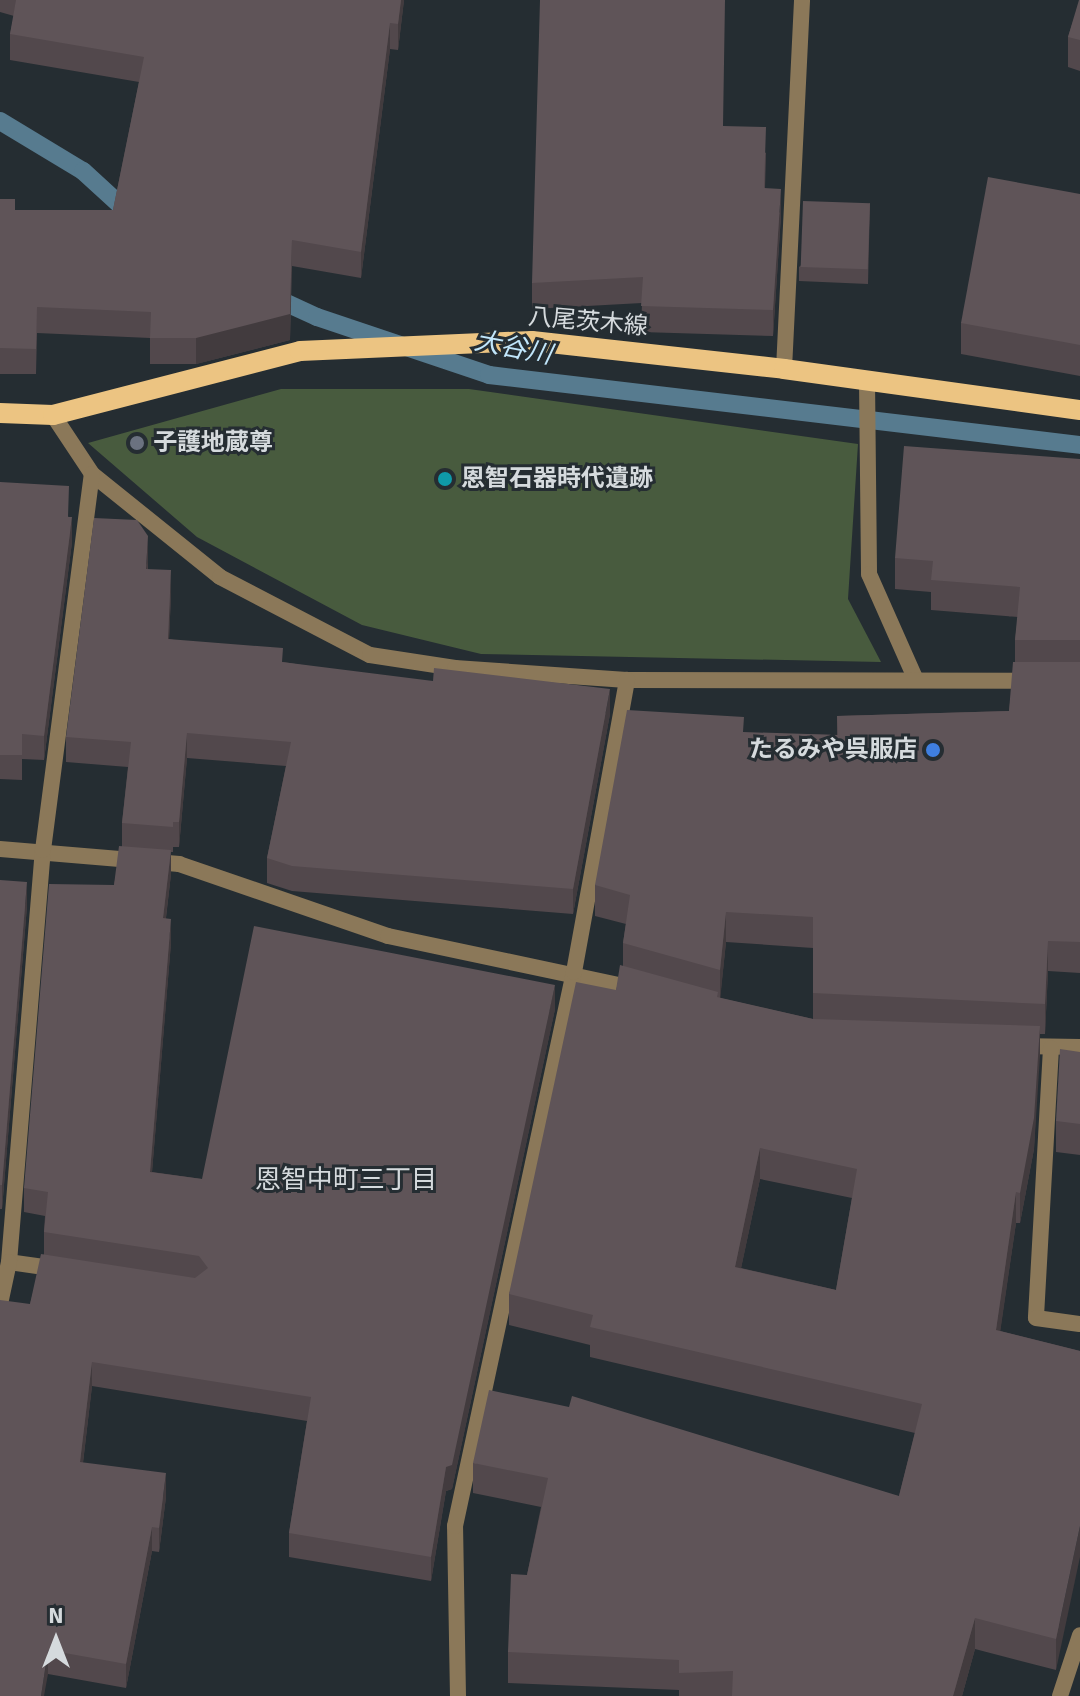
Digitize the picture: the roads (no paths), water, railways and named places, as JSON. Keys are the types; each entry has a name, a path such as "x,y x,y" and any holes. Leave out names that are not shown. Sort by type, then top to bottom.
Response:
{"main road":[{"name":"八尾茨木線","path":"0,413 53,415 300,351 532,341 784,369 1080,410"}],"street":[{"path":"784,369 802,0"},
{"path":"867,380 869,574 915,678"},
{"path":"53,415 92,474 220,577 370,655 455,668 627,680 915,678 1050,681"},
{"path":"0,1304 9,1262 43,850 92,474"},
{"path":"458,1696 455,1526 574,972 627,680"},
{"path":"0,849 43,850 179,864 388,936 574,972 649,992"},
{"path":"1004,1045 1080,1047"},
{"path":"1051,1048 1036,1318 1080,1324"},
{"path":"9,1262 72,1272"},
{"path":"1060,1696 1080,1635"}],"waterway":[{"name":"大谷川","path":"0,121 83,171 131,215"},
{"name":"大谷川","path":"269,295 317,317 489,375 1080,445"}],"place":[{"name":"子護地蔵尊","path":"137,443"},
{"name":"恩智石器時代遺跡","path":"445,479"},
{"name":"たるみや呉服店","path":"933,750"}],"district":[{"name":"恩智中町三丁目","path":"346,1181"}]}
